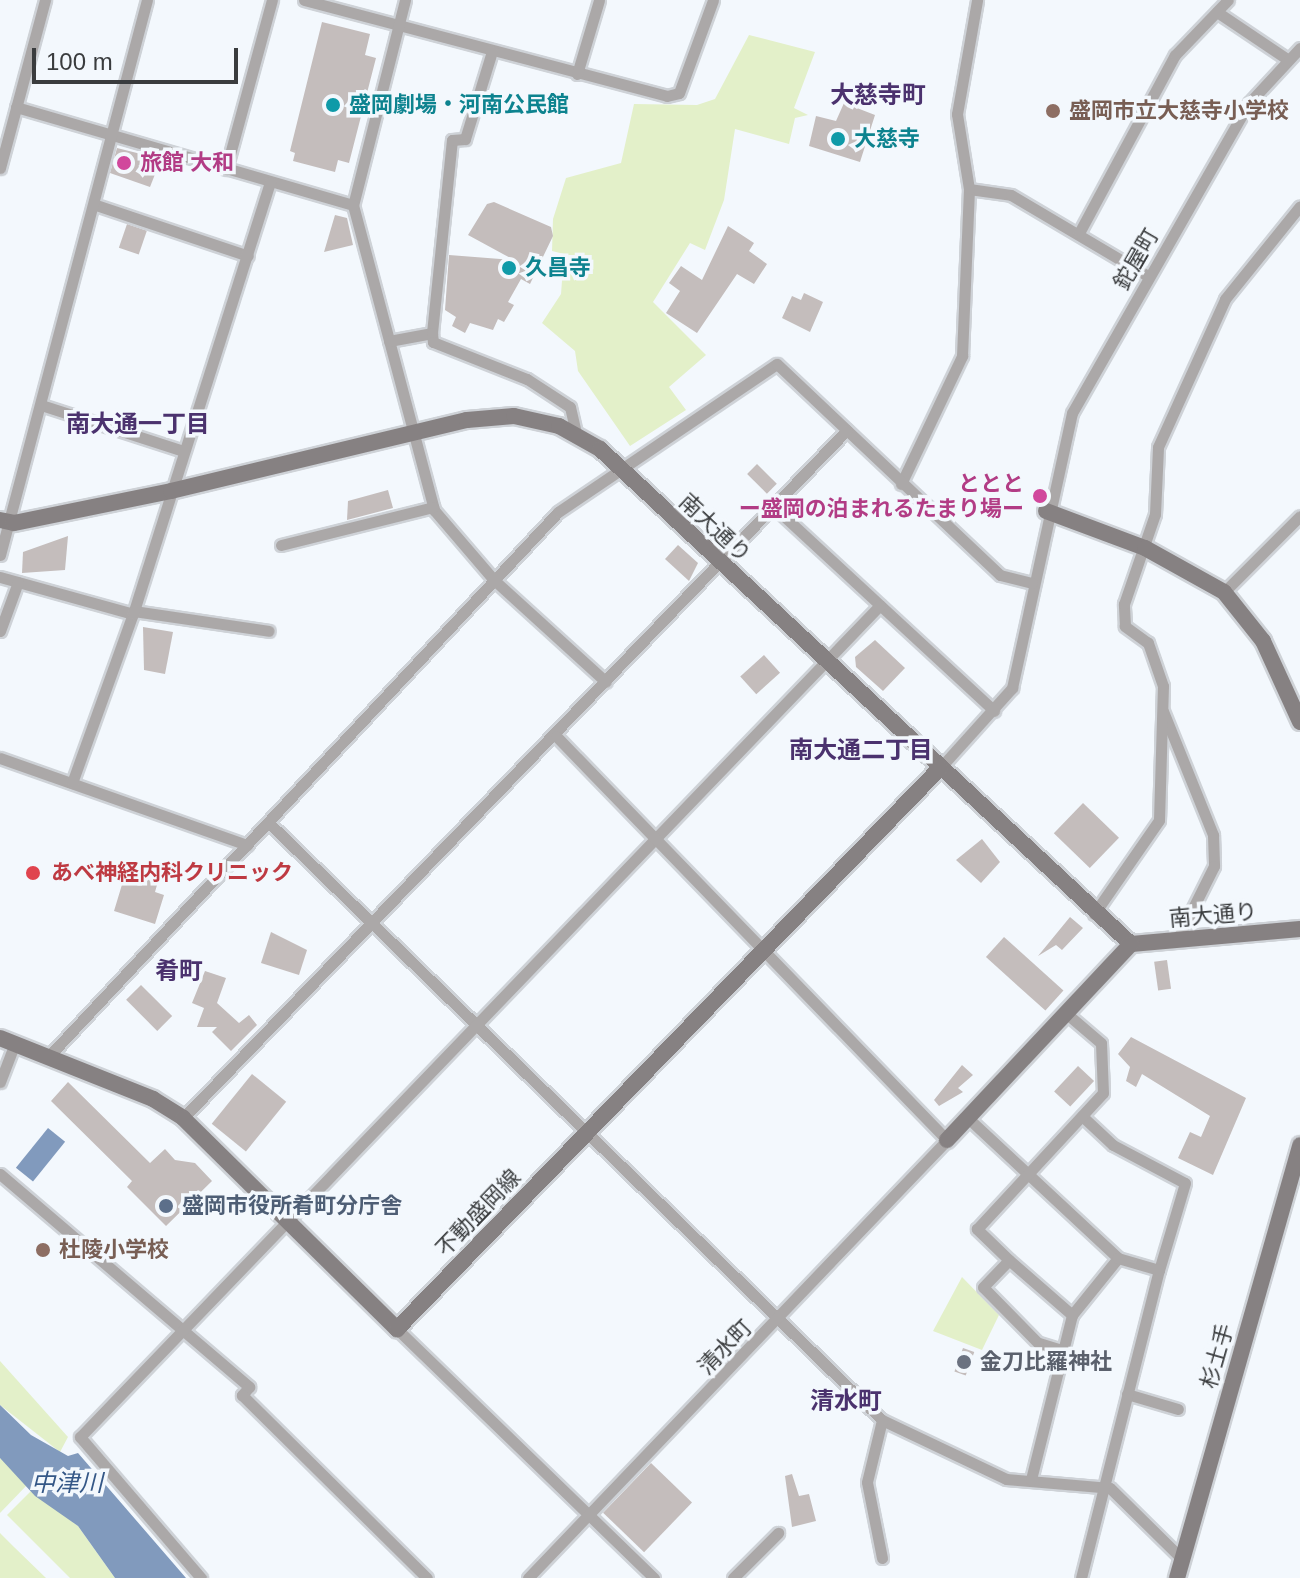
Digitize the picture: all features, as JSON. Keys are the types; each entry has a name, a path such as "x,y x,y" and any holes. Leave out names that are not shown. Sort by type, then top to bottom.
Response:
{"street":[{"path":"0,168 45,0"},
{"path":"0,555 5,521 41,405 96,205 147,0"},
{"path":"226,169 272,0"},
{"path":"304,0 654,94 679,93 713,0"},
{"path":"405,0 353,205 433,507 494,580 606,682"},
{"path":"577,74 599,0"},
{"path":"901,484 962,356 969,189 957,114 977,0"},
{"path":"1079,233 1175,55 1228,0"},
{"path":"1217,12 1287,59"},
{"name":"鉈屋町","path":"940,768 1012,688 1046,511 1072,413 1249,103 1300,48"},
{"path":"492,51 465,139 452,140 433,342 555,395 570,407 576,434"},
{"path":"16,107 353,205"},
{"path":"72,783 133,613 270,182"},
{"path":"969,189 1011,195 1148,276"},
{"path":"96,205 248,256"},
{"path":"1094,914 1159,820 1163,686 1148,643 1125,626 1129,580 1145,548 1155,514 1158,447 1225,299 1300,206"},
{"path":"389,341 432,333"},
{"path":"49,1056 558,512 777,364 1000,575 1032,583"},
{"path":"41,405 183,451"},
{"name":"南大通り","path":"5,521 171,491 414,435 514,416 576,434 721,562 1094,914 1131,944 1300,929"},
{"path":"183,1118 556,736 847,430"},
{"path":"281,545 433,507"},
{"path":"774,507 994,711"},
{"path":"1046,511 1145,548 1224,592 1263,641 1300,722"},
{"path":"1224,592 1300,516"},
{"path":"0,577 133,613 269,631"},
{"path":"0,631 18,582"},
{"path":"201,1578 80,1437 880,605"},
{"path":"1163,711 1213,835 1214,866 1177,940"},
{"path":"556,736 947,1140 1131,944"},
{"path":"0,758 247,845"},
{"name":"不動盛岡線","path":"397,1329 940,768"},
{"path":"268,822 584,1136 882,1420 1006,1479 1101,1486 1182,1559"},
{"path":"1067,1014 1101,1043 1103,1093 977,1229 1072,1315"},
{"path":"0,1082 8,1041 49,1056 183,1118 654,1578"},
{"path":"1081,1578 1101,1486 1185,1183 1113,1145 1082,1116"},
{"path":"969,1119 1118,1258 1159,1270"},
{"name":"清水町","path":"528,1578 947,1140"},
{"name":"杉土手","path":"1177,1578 1300,1145"},
{"path":"0,1174 185,1328 249,1387 242,1395 427,1578"},
{"path":"1031,1480 1072,1315 1118,1258"},
{"path":"1009,1260 983,1287 1038,1343 1065,1351"},
{"path":"1127,1394 1178,1409"},
{"path":"882,1420 867,1482 882,1558"},
{"path":"733,1578 778,1533"}],"green space":[{"path":"749,35 815,52 794,108 808,115 795,118 789,144 735,129 724,200 705,250 690,243 653,302 706,355 669,387 686,410 630,446 578,371 575,351 542,323 561,294 564,254 552,251 553,219 566,178 621,163 634,104 697,105 715,99"},
{"path":"962,1277 999,1315 982,1350 933,1331"},
{"path":"0,1361 68,1437 60,1452 0,1405"},
{"path":"0,1458 28,1484 0,1513"},
{"path":"31,1491 78,1526 115,1578 70,1578 7,1515"},
{"path":"0,1533 14,1547 46,1578 0,1578"}],"water":[{"path":"48,1128 65,1142 33,1181 16,1168"},
{"name":"中津川","path":"0,1405 31,1435 68,1456 78,1453 186,1578 115,1578 78,1526 35,1496 0,1458"}],"building":[{"name":"盛岡劇場・河南公民館","path":"322,22 370,34 365,55 376,58 349,163 338,160 335,172 293,161 295,153 290,151"},
{"name":"大慈寺","path":"844,103 875,115 860,162 809,146 816,116 836,121"},
{"path":"117,148 161,159 150,187 110,173"},
{"name":"久昌寺","path":"494,202 551,227 553,236 530,284 521,279 508,302 514,305 504,322 498,319 493,330 470,323 465,333 452,326 456,317 445,310 449,255 514,260 468,235 487,204"},
{"path":"335,215 347,218 353,245 324,252"},
{"path":"127,224 147,231 139,254 119,248"},
{"path":"728,226 754,243 749,251 767,264 754,284 737,274 697,333 666,313 680,291 669,283 681,266 702,280"},
{"path":"804,293 823,302 810,332 782,318 792,296 801,300"},
{"path":"757,464 777,484 767,494 747,474"},
{"path":"388,490 393,508 347,520 348,501"},
{"path":"68,536 65,570 22,573 23,552"},
{"path":"678,545 698,563 689,581 665,559"},
{"path":"143,627 173,632 165,674 144,670"},
{"path":"875,640 905,668 883,691 856,667 855,657"},
{"path":"764,655 780,673 756,694 740,676"},
{"path":"1083,803 1119,838 1090,868 1054,833"},
{"path":"982,839 1000,862 981,883 956,860"},
{"path":"137,871 159,878 155,892 164,895 155,924 114,911 124,878 133,880"},
{"path":"1070,917 1083,928 1062,950 1056,945 1038,956"},
{"path":"271,932 307,950 299,975 261,963"},
{"path":"1004,937 1063,991 1045,1011 986,957"},
{"path":"1167,960 1171,989 1158,991 1154,962"},
{"path":"205,971 226,978 217,1003 239,1023 249,1015 257,1025 231,1051 212,1032 217,1027 197,1027 204,1008 192,1003"},
{"path":"141,985 172,1016 157,1031 126,1000"},
{"path":"1131,1037 1246,1098 1213,1175 1178,1158 1190,1132 1201,1137 1210,1116 1142,1074 1136,1087 1126,1081 1130,1067 1118,1054"},
{"path":"962,1065 973,1075 958,1088 963,1092 939,1106 934,1100"},
{"path":"1078,1066 1094,1081 1070,1107 1054,1092"},
{"path":"252,1074 286,1102 246,1151 212,1124"},
{"path":"68,1082 150,1163 165,1149 175,1160 195,1163 212,1181 166,1226 127,1187 132,1181 51,1101"},
{"name":"金刀比羅神社","path":"963,1348 974,1352 966,1376 954,1371"},
{"path":"651,1463 692,1503 644,1552 603,1513"},
{"path":"792,1474 799,1496 809,1494 816,1521 792,1527 785,1476"}],"place":[{"name":"盛岡劇場・河南公民館","path":"333,105"},
{"name":"盛岡市立大慈寺小学校","path":"1053,111"},
{"name":"大慈寺","path":"838,139"},
{"name":"旅館 大和","path":"124,163"},
{"name":"久昌寺","path":"509,268"},
{"name":"ととと ー盛岡の泊まれるたまり場ー","path":"1040,496"},
{"name":"あべ神経内科クリニック","path":"33,873"},
{"name":"盛岡市役所肴町分庁舎","path":"166,1206"},
{"name":"杜陵小学校","path":"43,1250"},
{"name":"金刀比羅神社","path":"964,1362"}],"district":[{"name":"大慈寺町","path":"878,95"},
{"name":"南大通一丁目","path":"138,424"},
{"name":"南大通二丁目","path":"861,750"},
{"name":"肴町","path":"179,971"},
{"name":"清水町","path":"846,1401"}]}
